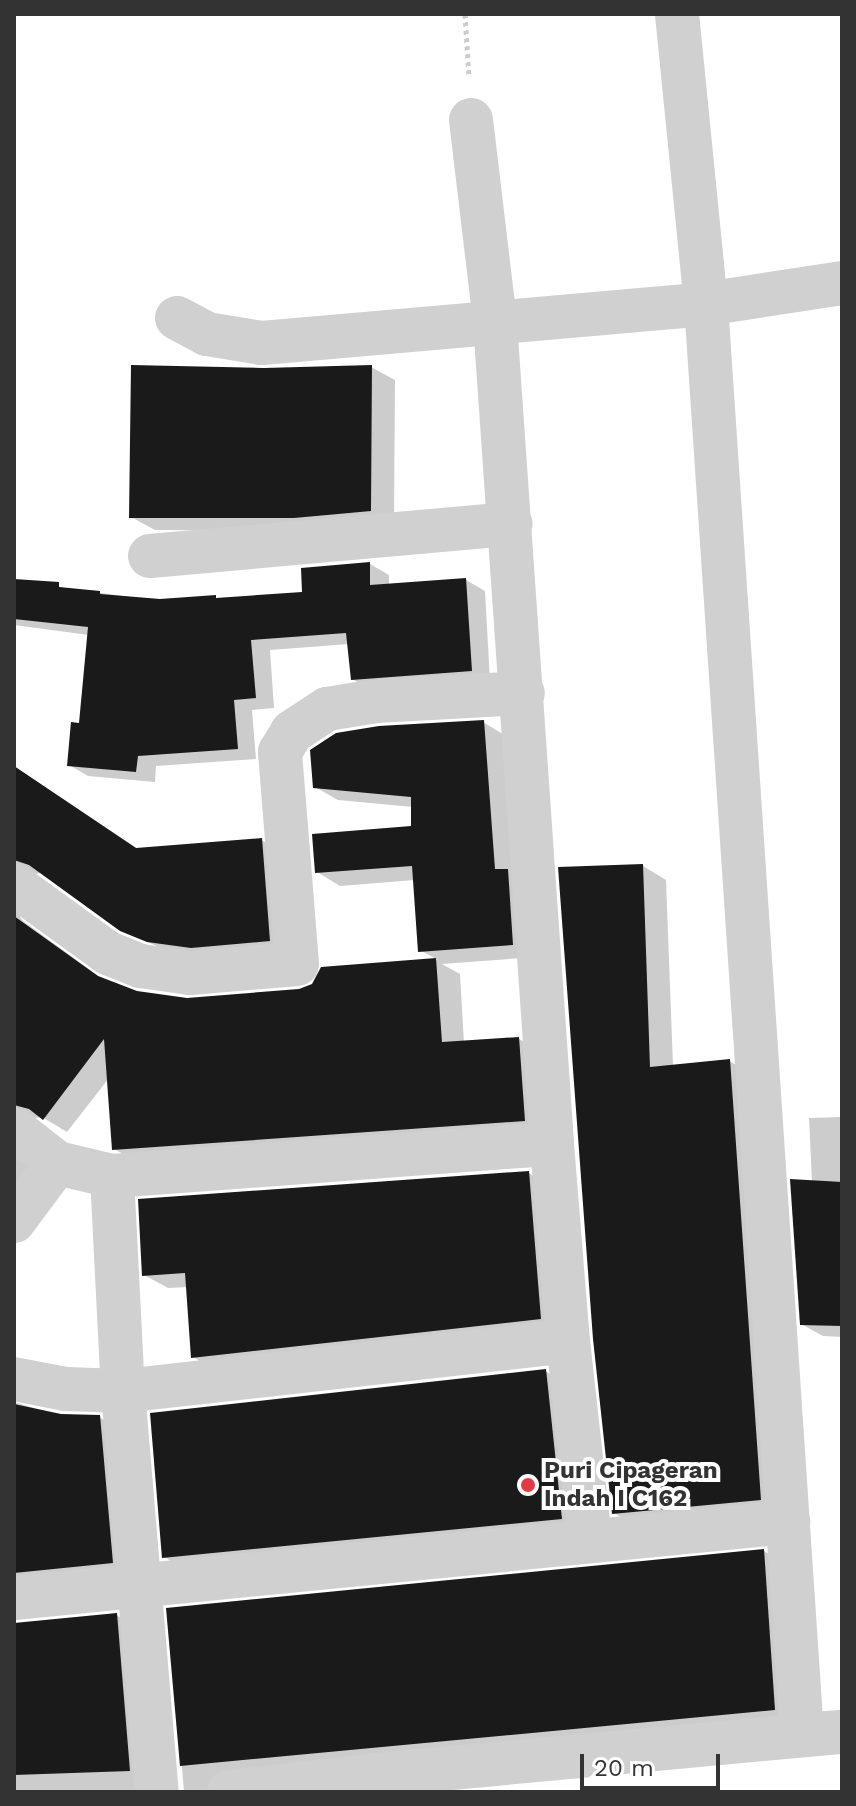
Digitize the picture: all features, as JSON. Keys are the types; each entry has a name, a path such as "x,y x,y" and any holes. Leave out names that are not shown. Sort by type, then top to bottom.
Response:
{"street":[{"path":"229,1792 377,1783 822,1734 788,1522 706,304 677,14"},
{"path":"471,120 495,322 552,1144 568,1341 590,1541"},
{"path":"177,318 207,334 262,343 706,304 842,283"},
{"path":"150,556 511,524"},
{"path":"14,885 108,953 141,966 190,973 297,964 280,752 292,732 327,709 376,701 523,693"},
{"path":"14,1129 57,1163 112,1176 552,1144"},
{"path":"14,1221 57,1163"},
{"path":"112,1176 123,1391 157,1792"},
{"path":"14,1379 66,1389 123,1391 568,1341"},
{"path":"14,1598 788,1522"}],"path":[{"path":"465,14 471,120"}],"building":[{"path":"131,365 264,368 372,365 371,511 294,518 129,518"},
{"path":"370,562 370,585 466,578 472,671 351,680 346,633 251,640 256,698 234,700 238,749 138,756 136,772 67,766 71,722 79,723 88,627 14,619 14,579 59,582 59,587 100,591 100,594 160,599 216,595 216,598 302,592 301,568"},
{"path":"484,720 495,869 508,869 513,945 418,952 412,866 315,873 312,834 411,826 411,797 313,788 310,750 336,733 379,726"},
{"path":"14,766 136,848 262,838 270,941 191,948 147,942 120,931 29,865 14,860"},
{"path":"643,864 650,1067 730,1059 761,1500 612,1514 593,1339 558,867"},
{"path":"14,916 98,976 137,991 187,998 299,989 312,984 321,967 436,958 442,1042 519,1037 525,1121 112,1150 104,1039 43,1120 29,1109 14,1105"},
{"path":"529,1171 541,1319 191,1358 185,1273 142,1276 138,1199"},
{"path":"790,1179 842,1182 842,1326 800,1325"},
{"path":"546,1369 562,1519 162,1558 150,1413"},
{"path":"14,1404 61,1414 100,1415 113,1563 14,1573"},
{"path":"764,1549 775,1710 180,1766 166,1608"},
{"path":"117,1613 130,1771 14,1775 14,1623"}],"place":[{"name":"Puri Cipageran Indah I C162","path":"528,1485"}]}
